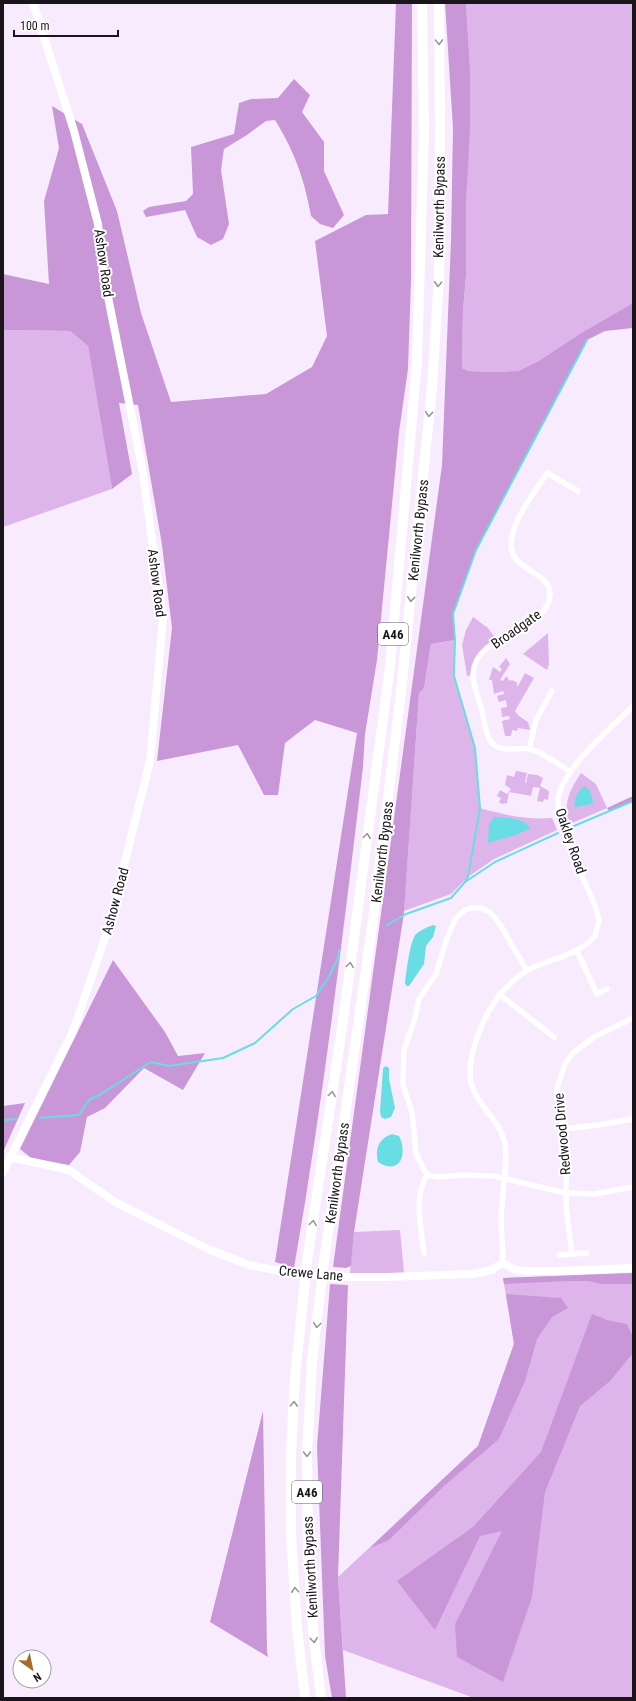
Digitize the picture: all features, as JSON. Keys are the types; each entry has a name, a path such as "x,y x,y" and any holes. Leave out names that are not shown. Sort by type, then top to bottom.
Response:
{"highway":[{"name":"Kenilworth Bypass","path":"305,1698 297,1628 291,1535 291,1453 295,1377 307,1261 343,1021 390,666 417,362 424,131 422,3"},
{"name":"Kenilworth Bypass","path":"321,1698 313,1630 308,1548 307,1454 312,1362 324,1261 371,935 400,700 432,388 438,276 440,124 439,3"}],"main road":[{"name":"Ashow Road","path":"3,1172 73,1031 108,929 128,857 150,761 163,618 142,467 103,272 98,224 74,131 33,3"},
{"name":"Crewe Lane","path":"10,1157 70,1170 115,1202 208,1249 249,1265 290,1274 336,1277 386,1277 472,1274 492,1270 502,1263"},
{"path":"502,1263 516,1270 526,1271 633,1268"}],"street":[{"name":"Broadgate","path":"571,772 537,752 529,749 501,748 491,741 473,675 477,660 488,648 502,637 531,622 543,611 549,602 550,590 547,584 540,577 520,564 512,551 512,540 518,519 525,506 547,473 578,491"},
{"path":"529,749 536,720 552,691"},
{"name":"Oakley Road","path":"577,951 590,942 595,936 598,930 599,920 596,909 568,842 558,808 558,799 561,788 582,756 633,706"},
{"path":"527,971 501,926 492,914 485,909 475,908 465,910 459,915 447,938 436,974 419,999 415,1018 404,1050 403,1085 412,1112 416,1153 422,1167 428,1174 439,1177 485,1175 566,1193 594,1194 633,1187"},
{"path":"502,1263 502,1206 505,1179 504,1142 495,1121 473,1090 470,1066 477,1038 487,1012 499,994 527,971 577,951 597,994 607,989"},
{"path":"499,994 554,1037"},
{"name":"Redwood Drive","path":"572,1254 566,1207 564,1129 557,1098 560,1076 565,1064 574,1053 590,1039 609,1028 633,1020"},
{"path":"564,1129 598,1125 633,1118"},
{"path":"424,1253 420,1200 422,1186 428,1174"},
{"path":"559,1255 587,1253"}],"shaded area":[{"path":"396,3 412,3 411,280 408,369 399,432 377,660 365,734 363,767 340,956 314,1143 294,1268 275,1262 357,733 315,720 285,743 278,795 264,795 238,745 157,761 172,628 162,545 138,405 119,403 132,474 112,489 88,346 70,331 3,330 3,274 49,284 44,201 59,148 52,106 82,124 117,211 141,313 171,402 266,394 312,367 327,336 315,241 366,215 388,214"},
{"path":"445,3 466,3 470,68 470,130 466,204 466,276 463,310 462,368 469,371 518,371 537,362 581,333 633,303 633,328 605,331 587,340 476,550 453,614 455,640 431,644 424,688 419,694 404,913 354,1232 351,1266 346,1268 333,1267 442,465 451,240 453,128"},
{"path":"466,3 633,3 633,303 581,333 537,362 518,371 469,371 462,368 463,310 466,276 466,204 470,68"},
{"path":"294,79 310,95 302,112 324,142 324,171 344,215 333,228 320,224 311,216 298,166 275,120 266,121 224,149 221,170 229,224 223,239 211,245 197,237 185,210 146,217 143,211 149,207 186,201 193,194 191,147 234,134 239,103 251,99 278,98"},
{"path":"3,330 70,331 88,346 112,489 3,527"},
{"path":"473,617 488,628 497,640 482,654 473,675 467,676 462,645 466,630"},
{"path":"548,633 549,664 547,670 523,654"},
{"path":"455,640 454,676 475,748 480,808 516,816 552,818 557,830 494,859 468,877 451,894 404,911 419,694 424,688 431,644"},
{"path":"506,658 510,664 500,680 503,681 506,676 510,681 512,680 518,683 516,685 518,686 525,673 534,678 515,711 519,716 528,722 530,730 518,728 517,731 512,730 511,736 505,736 502,721 510,719 509,716 502,717 501,708 507,707 506,700 499,702 497,696 504,694 503,691 494,694 492,680 489,680 493,667 500,672 502,669 499,667"},
{"path":"516,771 527,773 525,783 528,774 537,775 543,778 540,786 549,791 548,800 544,799 543,802 537,801 540,788 533,787 531,796 509,792 507,803 502,804 499,802 501,798 497,796 500,790 507,794 511,789 505,785 507,775 514,777"},
{"path":"581,773 596,784 607,808 570,824 567,810 568,797"},
{"path":"633,796 633,801 609,811 607,808"},
{"path":"113,960 165,1032 178,1056 205,1053 183,1090 144,1068 105,1108 87,1117 80,1152 69,1165 31,1158 20,1149"},
{"path":"25,1103 3,1152 3,1106"},
{"path":"400,1230 404,1273 350,1273 354,1232"},
{"path":"633,1273 633,1698 474,1698 343,1650 338,1577 478,1446 514,1344 503,1278"},
{"path":"633,1273 633,1284 601,1284 589,1281 569,1281 504,1284 503,1278"},
{"path":"330,1284 348,1285 338,1577 346,1698 332,1698 325,1656 317,1446"},
{"path":"506,1294 561,1298 568,1308 552,1317 537,1339 525,1381 499,1439 444,1486 389,1540 370,1548 478,1446 514,1344"},
{"path":"592,1314 607,1320 627,1324 633,1337 633,1353 610,1381 580,1406 545,1492 532,1597 503,1682 457,1657 455,1624 502,1531 480,1536 435,1630 397,1581 473,1527 541,1452"},
{"path":"263,1411 267,1651 268,1657 210,1622"}],"water":[{"path":"582,787 586,787 590,791 593,800 592,804 576,807 574,806 576,797"},
{"path":"494,817 519,820 527,824 530,828 516,835 488,843 489,824"},
{"path":"433,925 436,926 433,937 426,946 424,964 409,986 407,986 405,984 407,965 414,937 420,931"},
{"path":"386,1066 389,1068 389,1079 395,1108 391,1117 385,1119 381,1117 380,1111 383,1068"},
{"path":"392,1134 399,1136 402,1143 402,1156 397,1165 386,1166 378,1162 377,1149 383,1139"}],"waterway":[{"path":"465,882 468,877 480,808 475,748 454,676 455,640 453,614 476,550 587,340"},
{"path":"574,826 633,801"},
{"path":"387,925 406,914 451,898 465,882 495,862 558,833"},
{"path":"40,1118 79,1115 89,1100 151,1062 169,1066 223,1058 255,1043 293,1009 316,996 329,977 338,958 339,950"},
{"path":"3,1120 17,1119"}]}
